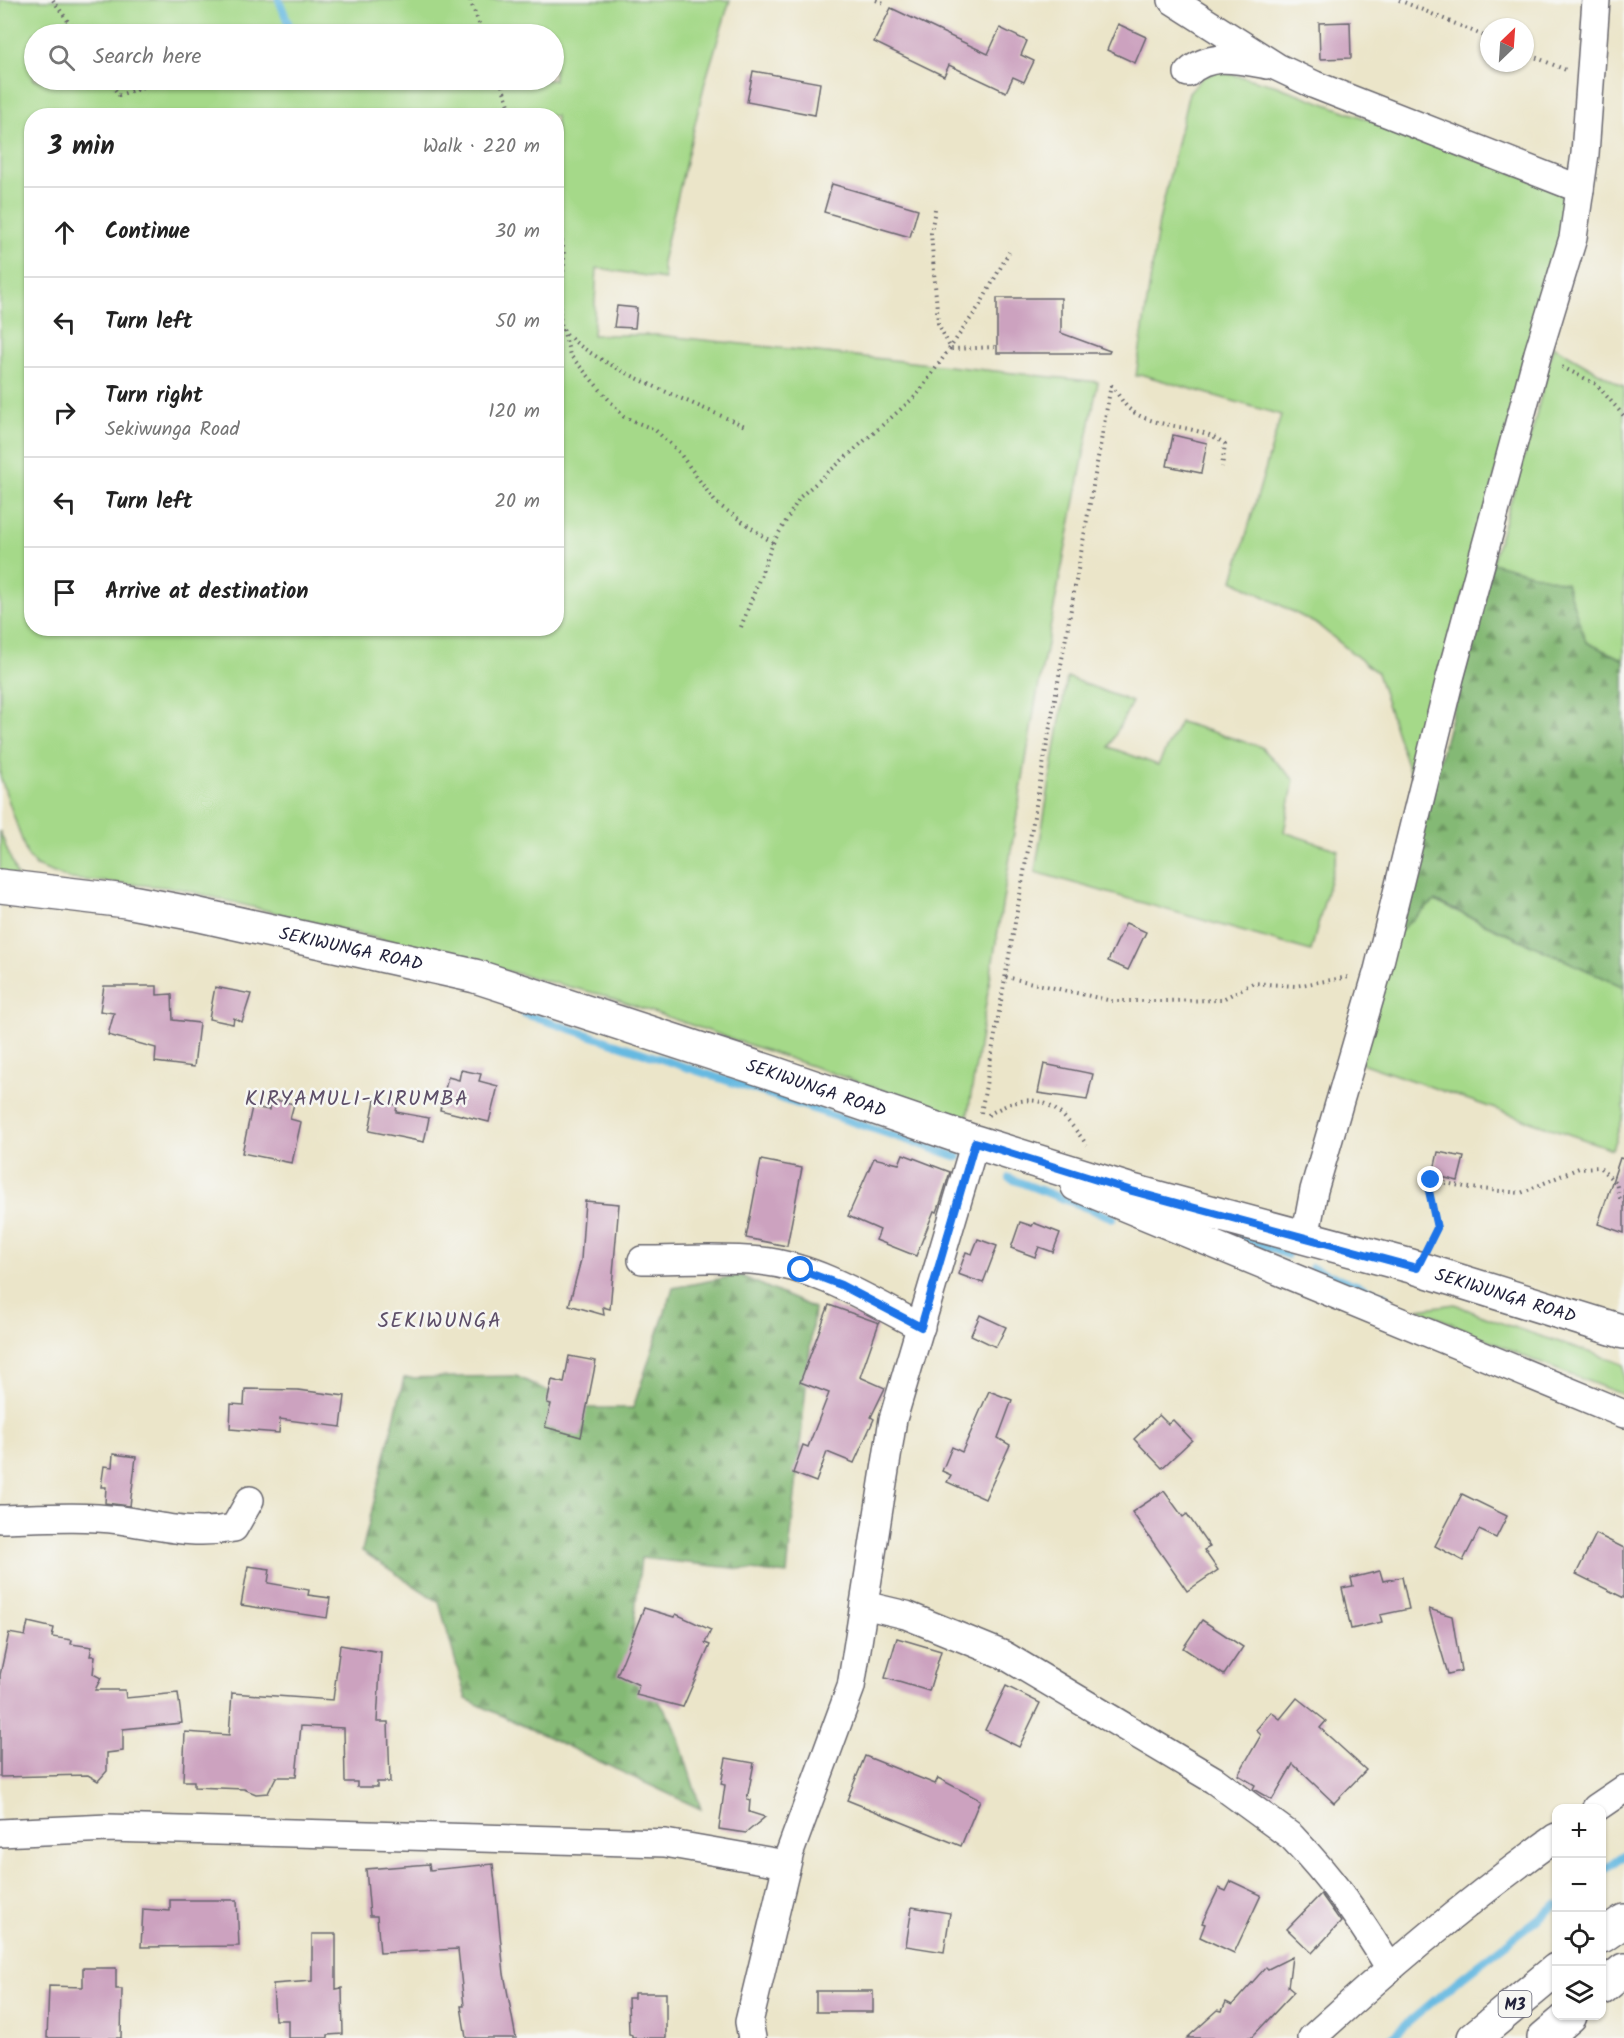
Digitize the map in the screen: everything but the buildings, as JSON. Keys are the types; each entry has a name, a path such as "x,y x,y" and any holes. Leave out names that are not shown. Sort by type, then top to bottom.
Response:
{"main road":[{"name":"SEKIWUNGA ROAD","path":"0,886 126,901 195,914 475,976 767,1071 975,1142 1132,1191 1417,1268 1624,1332"},
{"path":"1606,1933 1624,1921"},
{"path":"1606,1985 1624,1970"},
{"name":"M3","path":"1474,2038 1552,1974"},
{"name":"M3","path":"1544,2038 1565,2020"}],"street":[{"path":"1172,0 1277,67 1315,85 1580,189"},
{"path":"1305,1238 1314,1191 1378,970 1450,678 1538,353 1573,238 1580,189 1596,0"},
{"path":"1188,73 1198,64 1209,59 1240,60 1277,67"},
{"path":"749,2033 786,1864 851,1687 893,1419 975,1142 1055,1179 1624,1414"},
{"path":"642,1260 762,1261 801,1270 841,1285 921,1327"},
{"path":"0,1519 80,1517 120,1520 177,1532 216,1531 234,1528 250,1500"},
{"path":"864,1605 906,1615 1004,1655 1214,1780 1292,1837 1302,1847 1336,1884 1389,1967"},
{"path":"1603,1804 1624,1789"},
{"path":"0,1833 108,1828 665,1843 786,1864"},
{"path":"1312,2038 1389,1967 1476,1895 1552,1841"}],"path":[{"path":"53,0 70,24"},
{"path":"470,0 479,24"},
{"path":"876,0 887,4"},
{"path":"1399,0 1480,34"},
{"path":"1534,57 1590,80"},
{"path":"115,90 119,95 134,90"},
{"path":"504,90 510,108"},
{"path":"935,209 931,233 938,323 951,349"},
{"path":"741,627 773,543 800,497 917,395 980,305 1009,252"},
{"path":"564,329 576,344 635,377 747,427"},
{"path":"564,333 570,355 624,417 656,430 678,452 716,503 773,543"},
{"path":"951,349 997,347"},
{"path":"1538,353 1596,384 1624,416"},
{"path":"1092,1153 1073,1127 1051,1105 1026,1100 998,1109 979,1120 1111,385 1129,409 1156,421 1214,436 1225,444 1222,467"},
{"path":"1006,977 1112,1001 1221,1000 1253,983 1295,986 1330,982 1378,970"},
{"path":"1417,1268 1437,1228 1429,1191 1431,1180 1470,1188 1521,1193 1579,1168 1599,1167 1616,1184 1620,1198 1624,1199"}],"green space":[{"path":"0,0 730,0 705,82 662,262 665,279 597,268 593,335 657,335 1098,382 1035,705 967,1119 606,996 177,888 70,879 36,866 27,855 0,776"},
{"path":"1218,71 1274,85 1560,191 1563,204 1562,227 1414,778 1408,768 1377,673 1318,625 1233,580 1281,415 1143,375 1136,376 1159,221 1189,92 1203,77"},
{"path":"1553,346 1624,387 1624,660 1586,642 1492,563 1534,424"},
{"path":"1492,563 1566,583 1586,642 1624,660 1624,987 1435,901 1393,936"},
{"path":"1067,677 1132,702 1109,747 1158,765 1180,722 1261,747 1294,780 1284,832 1338,850 1311,951 1035,872"},
{"path":"0,831 17,876 0,873"},
{"path":"1434,901 1624,987 1624,1114 1612,1149 1361,1063 1393,936"},
{"path":"739,1275 814,1308 787,1574 641,1558 630,1658 674,1724 701,1809 466,1699 439,1602 362,1551 404,1378 516,1376 584,1408 633,1408 673,1288"},
{"path":"1455,1304 1624,1365 1624,1395 1537,1362 1419,1309"}],"waterway":[{"path":"279,0 289,24"},
{"path":"525,1014 958,1157"},
{"path":"1009,1178 1113,1218"},
{"path":"1241,1237 1287,1255"},
{"path":"1312,1268 1384,1296"},
{"path":"1606,1868 1624,1855"},
{"path":"1390,2038 1456,1982 1552,1908"}],"district":[{"name":"KIRYAMULI-KIRUMBA","path":"357,1098"},
{"name":"SEKIWUNGA","path":"440,1320"}],"route":[{"path":"801,1270 841,1285 921,1327 975,1142 1132,1191 1417,1268 1437,1228 1429,1191 1431,1180"}]}
